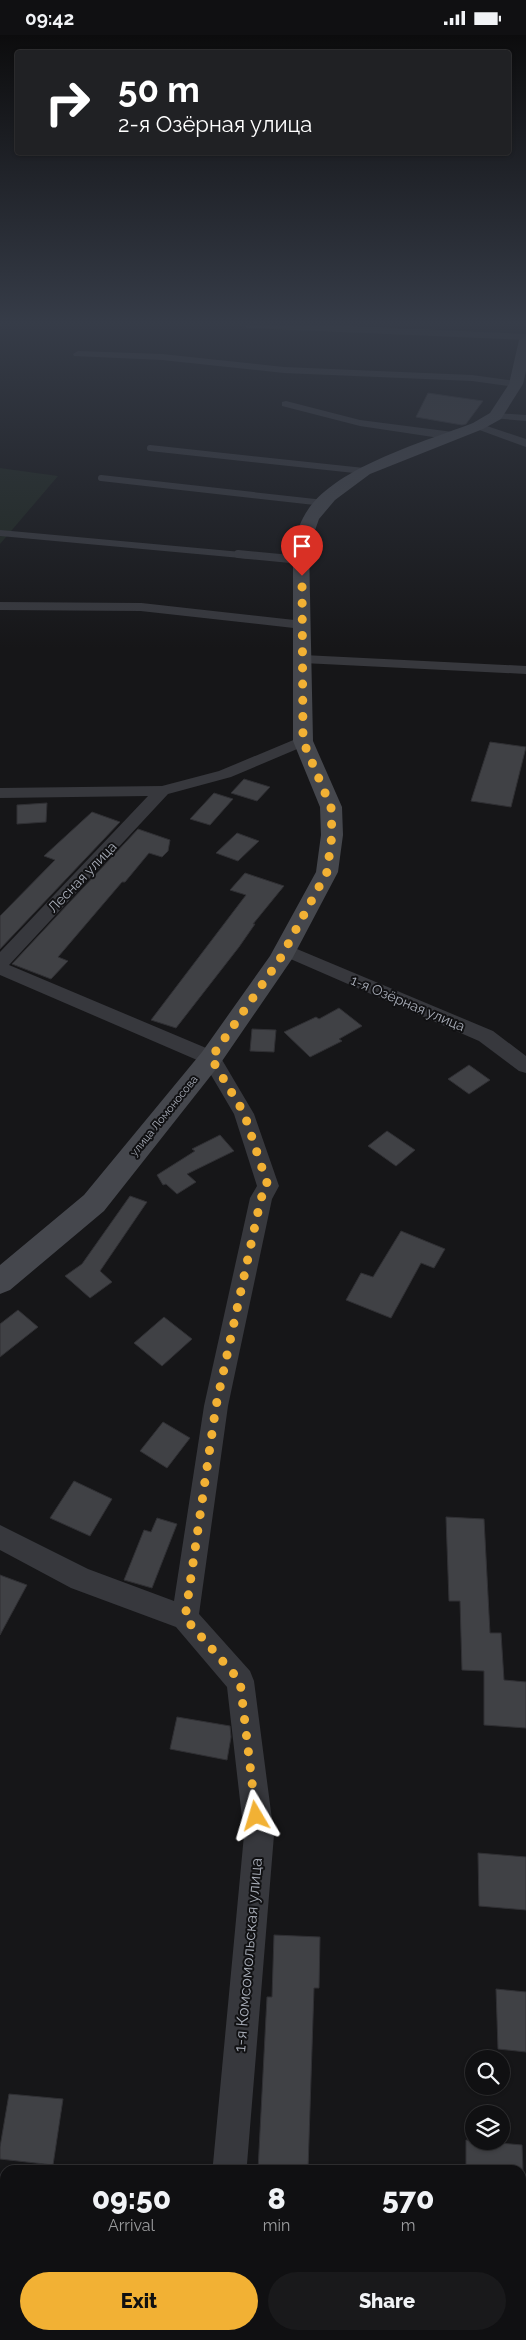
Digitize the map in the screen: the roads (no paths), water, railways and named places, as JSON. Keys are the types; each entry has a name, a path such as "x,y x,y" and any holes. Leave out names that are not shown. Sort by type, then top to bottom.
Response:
{"street":[{"path":"429,433 454,436"},
{"name":"улица Ломоносова","path":"0,1282 94,1203 211,1058 285,950 327,872 332,835 331,807 303,741 304,625 300,547 311,518 324,503 364,471 462,433"},
{"path":"508,433 526,443"},
{"path":"0,793 162,791 226,775 303,741"},
{"name":"Лесная улица","path":"0,963 162,791"},
{"name":"1-я Озёрная улица","path":"285,950 486,1036 526,1066"},
{"path":"0,968 211,1058 244,1113 268,1186 261,1198 216,1406 185,1618 80,1579 0,1537"},
{"name":"1-я Комсомольская улица","path":"185,1618 240,1681 259,1835 230,2164"}],"lane":[{"path":"150,448 364,471"},
{"path":"101,478 324,503"},
{"path":"0,533 301,560"},
{"path":"0,606 141,607 304,625"},
{"path":"303,659 526,670"}]}
